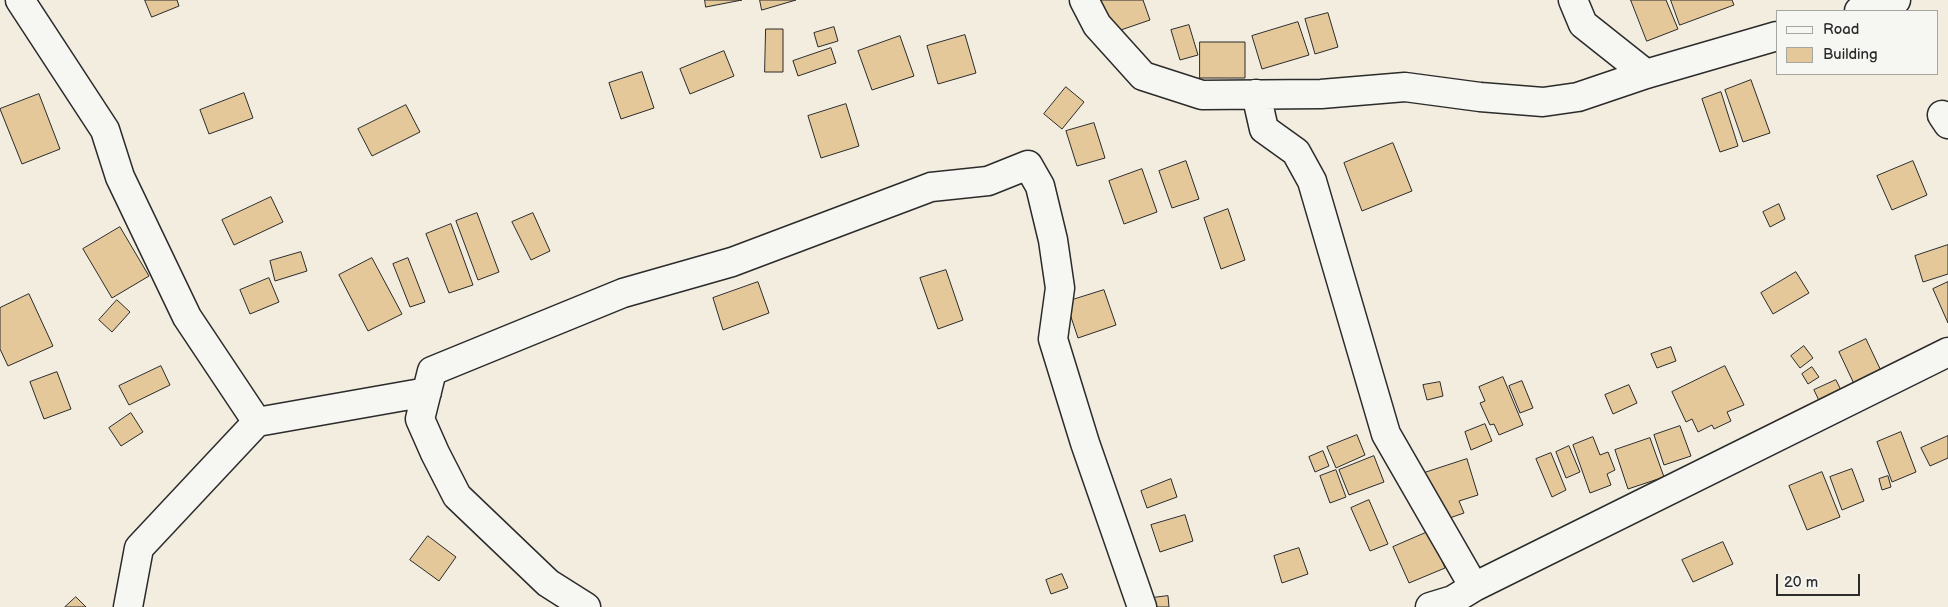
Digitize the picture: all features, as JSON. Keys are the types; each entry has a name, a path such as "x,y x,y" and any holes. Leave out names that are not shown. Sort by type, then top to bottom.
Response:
{"street":[{"path":"20,0 105,130 120,177 187,317 257,422"},
{"path":"1573,0 1583,24 1646,74"},
{"path":"1862,10 1896,0"},
{"path":"1085,1 1097,25 1144,76 1202,94 1321,94 1406,87 1480,97 1543,102 1578,97 1646,74 1776,36"},
{"path":"1256,94 1264,129 1296,152 1312,181 1386,434 1474,587"},
{"path":"586,607 548,583 457,496 420,419 432,371 623,293 732,262 932,187 988,181 1028,166 1040,186 1060,288 1053,340 1085,443 1142,607"},
{"path":"1430,607 1453,600 1474,587 1948,352"},
{"path":"128,607 139,548 257,422 427,392"}],"building":[{"path":"145,0 177,0 179,6 152,17"},
{"path":"705,0 742,0 706,7"},
{"path":"760,0 796,0 762,10"},
{"path":"1101,0 1143,0 1150,20 1112,33"},
{"path":"1631,0 1666,0 1678,29 1647,41"},
{"path":"1671,0 1732,0 1734,5 1680,25"},
{"path":"1328,13 1338,47 1315,54 1305,19"},
{"path":"1298,22 1309,55 1262,69 1252,36"},
{"path":"1189,25 1198,55 1180,60 1171,30"},
{"path":"834,27 838,41 818,47 814,33"},
{"path":"766,29 783,29 783,72 765,72"},
{"path":"965,35 976,73 938,84 927,46"},
{"path":"900,36 914,76 872,90 858,51"},
{"path":"1200,42 1245,42 1245,78 1200,78"},
{"path":"831,48 836,63 798,76 793,61"},
{"path":"724,51 734,76 690,94 680,69"},
{"path":"642,72 654,108 621,119 609,83"},
{"path":"1751,80 1770,133 1743,142 1725,90"},
{"path":"1066,87 1084,102 1062,129 1044,114"},
{"path":"1721,92 1738,146 1720,152 1702,99"},
{"path":"244,93 253,118 209,134 200,110"},
{"path":"39,94 60,149 22,164 0,109"},
{"path":"846,104 859,146 821,158 808,116"},
{"path":"406,105 420,132 372,156 358,129"},
{"path":"1094,123 1105,158 1077,166 1066,131"},
{"path":"1393,143 1412,191 1362,211 1344,163"},
{"path":"1186,161 1199,199 1172,208 1159,171"},
{"path":"1913,161 1927,195 1892,210 1877,176"},
{"path":"1142,169 1157,212 1124,224 1109,181"},
{"path":"271,197 283,222 234,245 222,220"},
{"path":"1779,204 1785,219 1770,227 1763,212"},
{"path":"1228,209 1245,260 1221,269 1204,218"},
{"path":"477,213 499,272 478,280 456,221"},
{"path":"533,213 550,251 531,260 512,222"},
{"path":"451,224 473,285 449,293 426,234"},
{"path":"120,227 149,276 112,298 83,249"},
{"path":"1948,245 1948,274 1923,282 1915,256"},
{"path":"301,252 307,271 275,281 270,261"},
{"path":"372,258 402,314 368,331 339,275"},
{"path":"408,258 425,302 410,307 393,264"},
{"path":"946,270 963,320 938,329 920,278"},
{"path":"1796,272 1809,293 1773,314 1761,293"},
{"path":"269,278 279,302 250,314 240,290"},
{"path":"758,282 769,313 723,330 713,298"},
{"path":"1948,282 1948,323 1933,289"},
{"path":"1104,290 1116,325 1078,338 1066,302"},
{"path":"29,294 53,346 8,366 0,349 0,308"},
{"path":"117,300 130,312 112,332 99,320"},
{"path":"1866,339 1883,375 1856,388 1839,352"},
{"path":"1804,346 1813,358 1800,368 1791,356"},
{"path":"1671,347 1676,361 1657,368 1651,354"},
{"path":"161,366 170,385 129,405 119,386"},
{"path":"1725,366 1744,405 1727,412 1731,421 1714,429 1712,425 1698,432 1692,419 1686,422 1672,392"},
{"path":"1812,367 1819,377 1808,384 1802,374"},
{"path":"57,372 71,409 44,419 30,382"},
{"path":"1503,377 1523,425 1499,435 1494,424 1490,425 1480,403 1485,401 1479,387"},
{"path":"1836,380 1844,396 1822,407 1814,390"},
{"path":"1522,381 1533,408 1520,413 1509,386"},
{"path":"1440,382 1443,396 1427,400 1423,385"},
{"path":"1629,385 1637,403 1613,414 1605,395"},
{"path":"131,413 143,432 121,446 109,428"},
{"path":"1485,424 1492,441 1471,450 1465,432"},
{"path":"1680,426 1691,456 1664,465 1654,435"},
{"path":"1901,432 1916,472 1892,482 1877,442"},
{"path":"1357,435 1365,455 1336,468 1327,447"},
{"path":"1948,436 1948,458 1930,466 1921,448"},
{"path":"1593,437 1600,455 1608,452 1615,470 1607,474 1611,485 1590,493 1573,445"},
{"path":"1650,438 1664,477 1628,489 1615,450"},
{"path":"1569,446 1580,472 1566,478 1556,452"},
{"path":"1323,451 1329,466 1315,472 1309,457"},
{"path":"1551,453 1566,490 1552,497 1536,459"},
{"path":"1374,456 1384,482 1349,495 1339,470"},
{"path":"1467,459 1478,495 1459,501 1464,513 1441,521 1412,477"},
{"path":"1852,469 1864,501 1842,510 1830,477"},
{"path":"1336,470 1346,497 1330,503 1320,476"},
{"path":"1822,472 1840,517 1807,530 1789,486"},
{"path":"1888,476 1891,487 1882,490 1879,479"},
{"path":"1171,479 1177,497 1147,508 1141,491"},
{"path":"1369,500 1388,544 1370,551 1351,508"},
{"path":"1185,515 1193,541 1160,552 1151,525"},
{"path":"1430,531 1445,568 1409,583 1393,547"},
{"path":"428,536 456,557 439,581 410,560"},
{"path":"1723,542 1733,564 1693,582 1682,560"},
{"path":"1299,548 1308,574 1282,583 1274,556"},
{"path":"1062,574 1068,588 1051,594 1046,580"},
{"path":"1168,596 1169,607 1154,607 1152,598"},
{"path":"76,597 86,607 65,607"}]}
